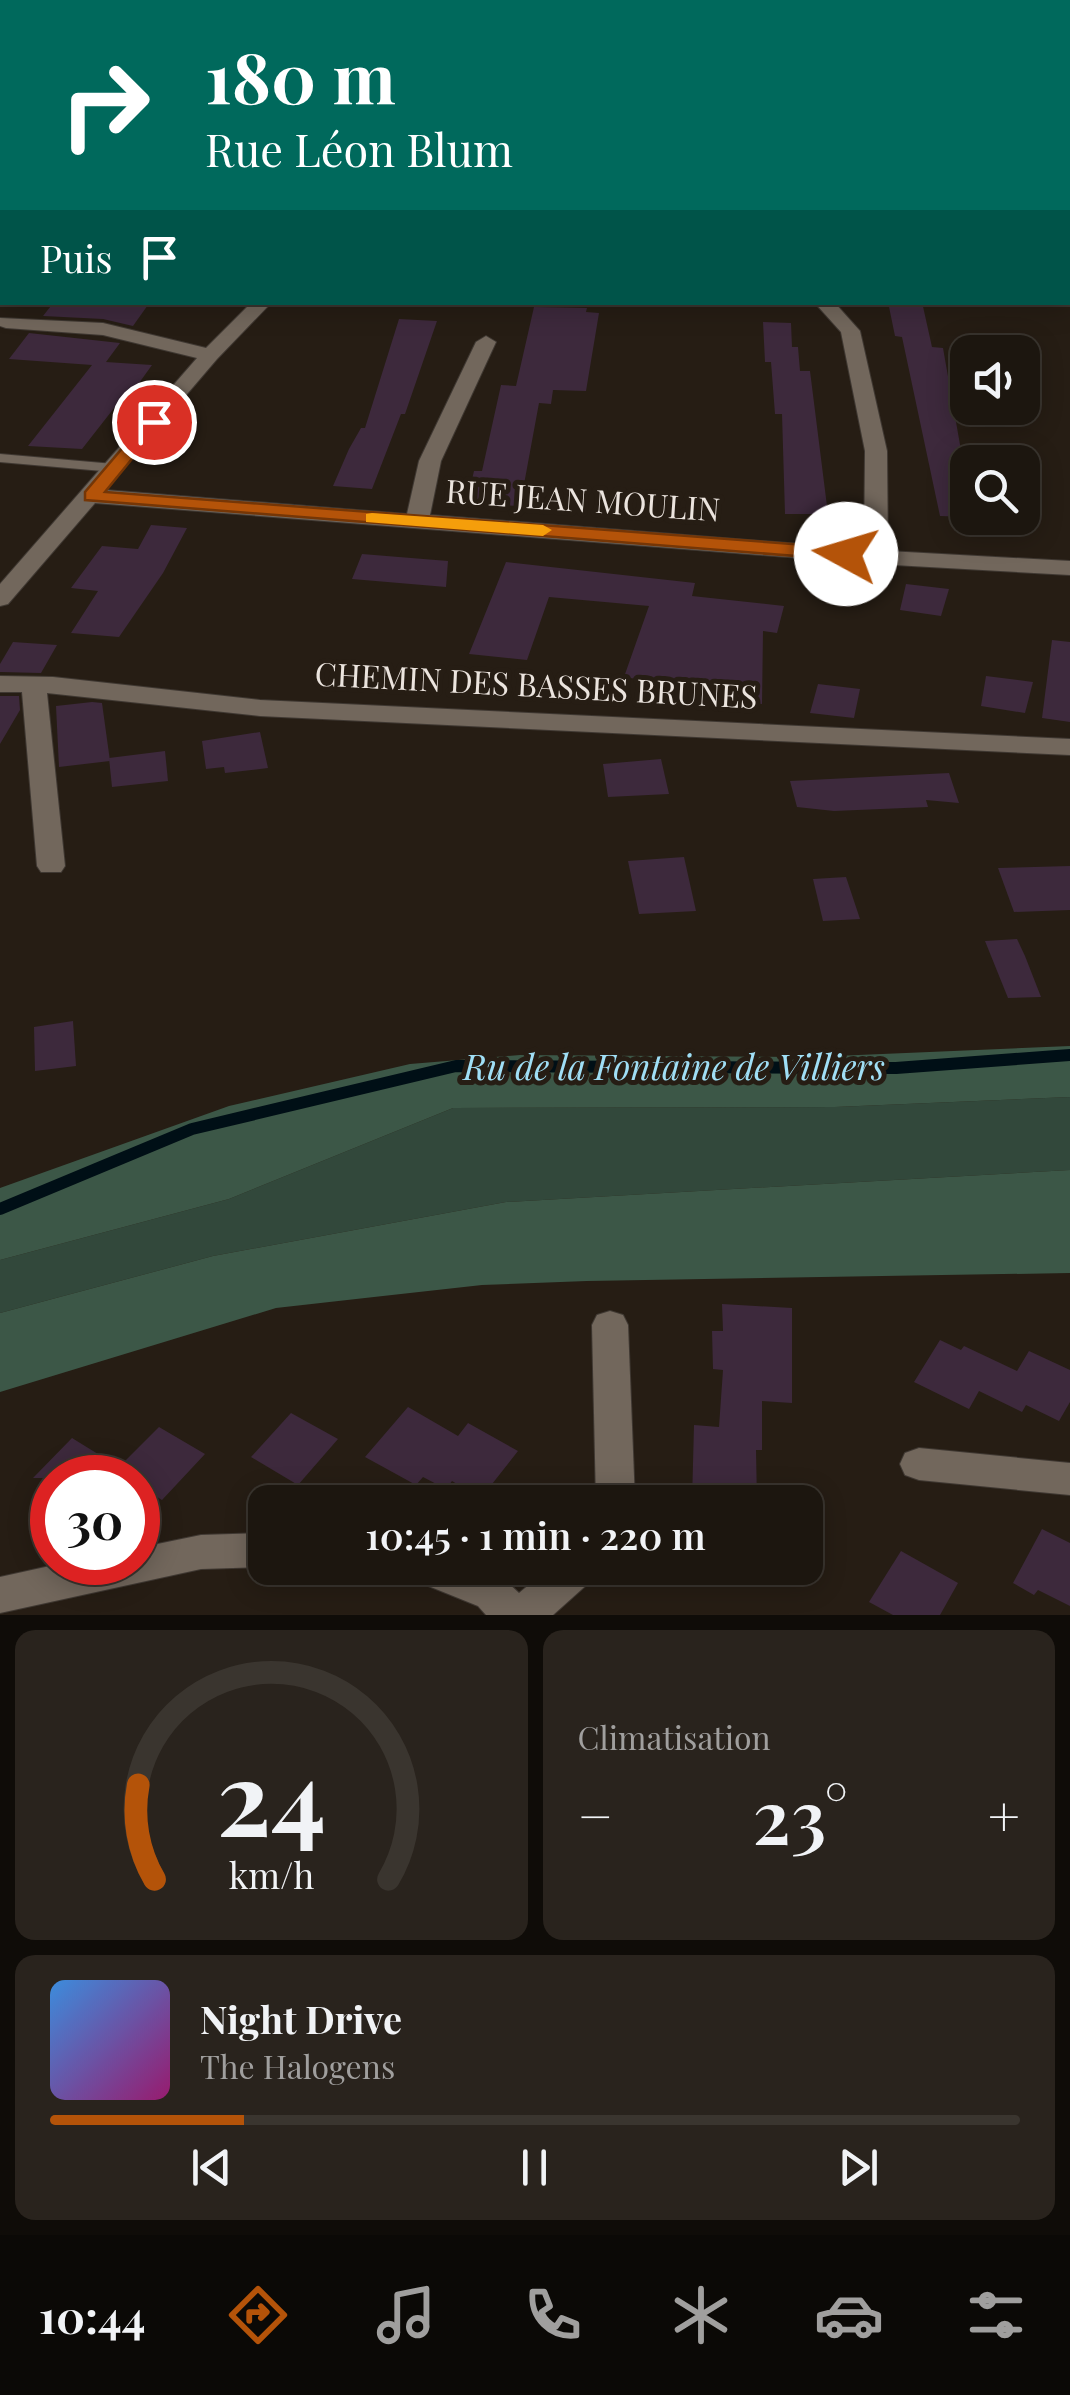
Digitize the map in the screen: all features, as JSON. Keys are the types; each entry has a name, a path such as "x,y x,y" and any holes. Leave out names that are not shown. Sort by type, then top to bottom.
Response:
{"street":[{"path":"3,325 21,305"},
{"path":"0,599 210,355 260,305"},
{"path":"826,305 850,331 876,451 876,557"},
{"path":"3,325 103,328 210,355"},
{"path":"417,522 430,461 486,342"},
{"name":"RUE JEAN MOULIN","path":"92,496 876,557 1070,568"},
{"name":"CHEMIN DES BASSES BRUNES","path":"0,684 260,708 1070,747"},
{"path":"34,685 51,866"},
{"path":"610,1324 615,1485"},
{"path":"919,1464 1070,1480"},
{"path":"0,1594 201,1552 248,1551"},
{"path":"471,1585 492,1594 512,1615"},
{"path":"524,1615 558,1585"}],"lane":[{"path":"0,458 114,468"}],"green space":[{"path":"1070,1046 1070,1097 835,1107 453,1108 229,1199 0,1260 0,1188 229,1106 410,1064 520,1055 811,1057"},
{"path":"1070,1097 1070,1170 506,1202 213,1256 0,1313 0,1260 229,1199 453,1108 835,1107"},
{"path":"1070,1170 1070,1273 587,1281 482,1285 374,1297 276,1308 0,1392 0,1313 213,1256 506,1202"}],"building":[{"path":"52,305 148,305 133,326 103,319 43,316"},
{"path":"889,305 923,305 932,347 943,348 950,388 950,425 957,425 960,445 950,445 950,516 940,516 902,337 895,336"},
{"path":"534,307 587,308 586,312 599,313 586,391 553,390 551,404 539,403 520,506 466,504 474,471 482,471 501,385 516,386"},
{"path":"399,319 437,321 405,414 401,414 372,489 333,486 349,449 361,428 365,428"},
{"path":"763,322 791,323 792,347 798,347 800,371 810,371 828,514 785,514 782,414 775,414 771,362 765,362"},
{"path":"29,333 120,343 106,362 152,365 124,404 118,403 82,449 28,446 92,365 9,359"},
{"path":"151,525 187,528 163,573 119,637 71,633 98,591 71,588 102,546 138,549"},
{"path":"362,554 448,561 446,587 352,579"},
{"path":"506,562 695,583 692,596 784,606 777,633 763,631 762,704 708,701 709,690 624,677 649,606 549,597 527,660 469,654"},
{"path":"906,584 949,589 941,616 900,610"},
{"path":"1052,640 1070,642 1070,722 1042,718"},
{"path":"13,642 57,645 41,673 0,672 0,664"},
{"path":"986,676 1033,682 1025,713 981,706"},
{"path":"818,684 860,689 854,718 810,713"},
{"path":"0,696 19,696 20,710 0,744"},
{"path":"102,703 110,761 59,767 56,706"},
{"path":"260,732 268,768 225,773 224,767 206,769 202,741"},
{"path":"165,751 168,781 112,787 109,758"},
{"path":"661,759 669,794 608,797 603,764"},
{"path":"949,773 959,803 926,800 928,807 834,811 797,807 790,781"},
{"path":"684,857 696,911 639,914 628,861"},
{"path":"1070,866 1070,910 1014,912 998,868"},
{"path":"846,877 860,919 823,921 813,879"},
{"path":"1017,939 1041,997 1008,998 985,941"},
{"path":"73,1021 76,1066 35,1071 34,1027"},
{"path":"722,1304 792,1308 792,1403 762,1401 762,1450 756,1450 757,1485 692,1485 694,1425 719,1427 723,1370 713,1369 712,1331 723,1331"},
{"path":"940,1340 961,1350 964,1346 1017,1371 1029,1351 1070,1370 1070,1402 1059,1421 1026,1405 1022,1412 979,1391 969,1409 914,1382"},
{"path":"408,1407 458,1436 468,1423 518,1451 491,1485 459,1485 452,1481 438,1485 423,1477 416,1485 365,1457"},
{"path":"291,1413 338,1439 298,1485 251,1457"},
{"path":"159,1427 205,1454 162,1500 160,1455 131,1455"},
{"path":"72,1438 100,1455 55,1455"},
{"path":"1042,1529 1070,1543 1070,1606 1038,1590 1034,1595 1013,1583"},
{"path":"901,1551 958,1583 940,1615 893,1615 869,1602"}],"waterway":[{"name":"Ru de la Fontaine de Villiers","path":"0,1209 192,1129 456,1066 896,1068 1070,1055"}],"slow traffic":[{"path":"372,518 543,530"}],"route":[{"path":"154,422 92,496 846,554"}]}
